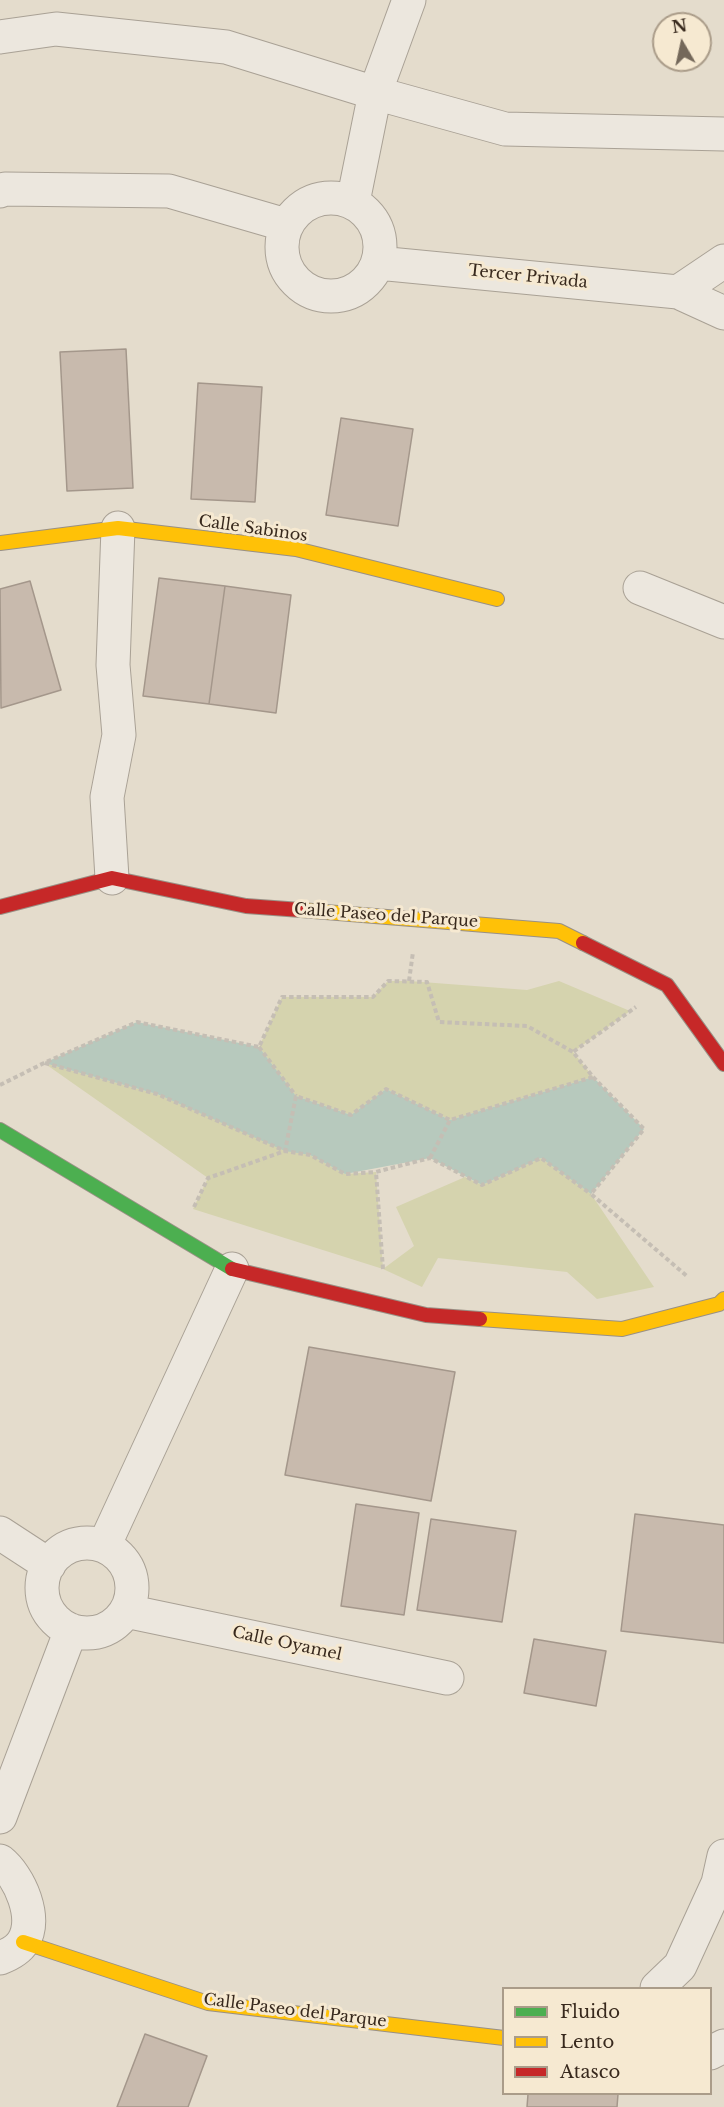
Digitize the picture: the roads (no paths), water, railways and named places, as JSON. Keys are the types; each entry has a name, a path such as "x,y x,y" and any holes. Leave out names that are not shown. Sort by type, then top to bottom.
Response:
{"street":[{"path":"353,202 375,93 409,0"},
{"path":"0,37 56,29 226,47 375,93 505,129 724,134"},
{"path":"0,191 5,189 169,191 286,225"},
{"path":"327,197 353,202 371,217 376,228 380,239 378,263 366,282 347,294 324,296 302,287 287,270 281,248 286,225 303,206 327,197"},
{"path":"678,292 724,261"},
{"name":"Tercer Privada","path":"378,263 678,292 724,313"},
{"path":"112,879 107,796 119,735 112,665 118,528"},
{"name":"Calle Sabinos","path":"0,543 118,528 297,549 497,599"},
{"path":"640,588 724,622"},
{"name":"Calle Paseo del Parque","path":"0,907 112,879 246,906 559,931 667,985 724,1065"},
{"path":"0,1130 232,1269 426,1315 622,1329 722,1305"},
{"path":"104,1546 232,1269"},
{"path":"0,1533 49,1565"},
{"path":"88,1543 104,1546 117,1554 127,1566 132,1581 132,1596 126,1611 115,1623 102,1630 86,1633 71,1630 57,1622 48,1609 42,1594 43,1579 49,1565 59,1552 73,1545 88,1543"},
{"name":"Calle Oyamel","path":"126,1611 447,1678"},
{"path":"0,1817 71,1630"},
{"path":"659,1987 680,1966 718,1883 724,1856"},
{"path":"0,1862 17,1882 26,1902 28,1923 12,1950"},
{"name":"Calle Paseo del Parque","path":"12,1950 208,2003 502,2038"}]}
